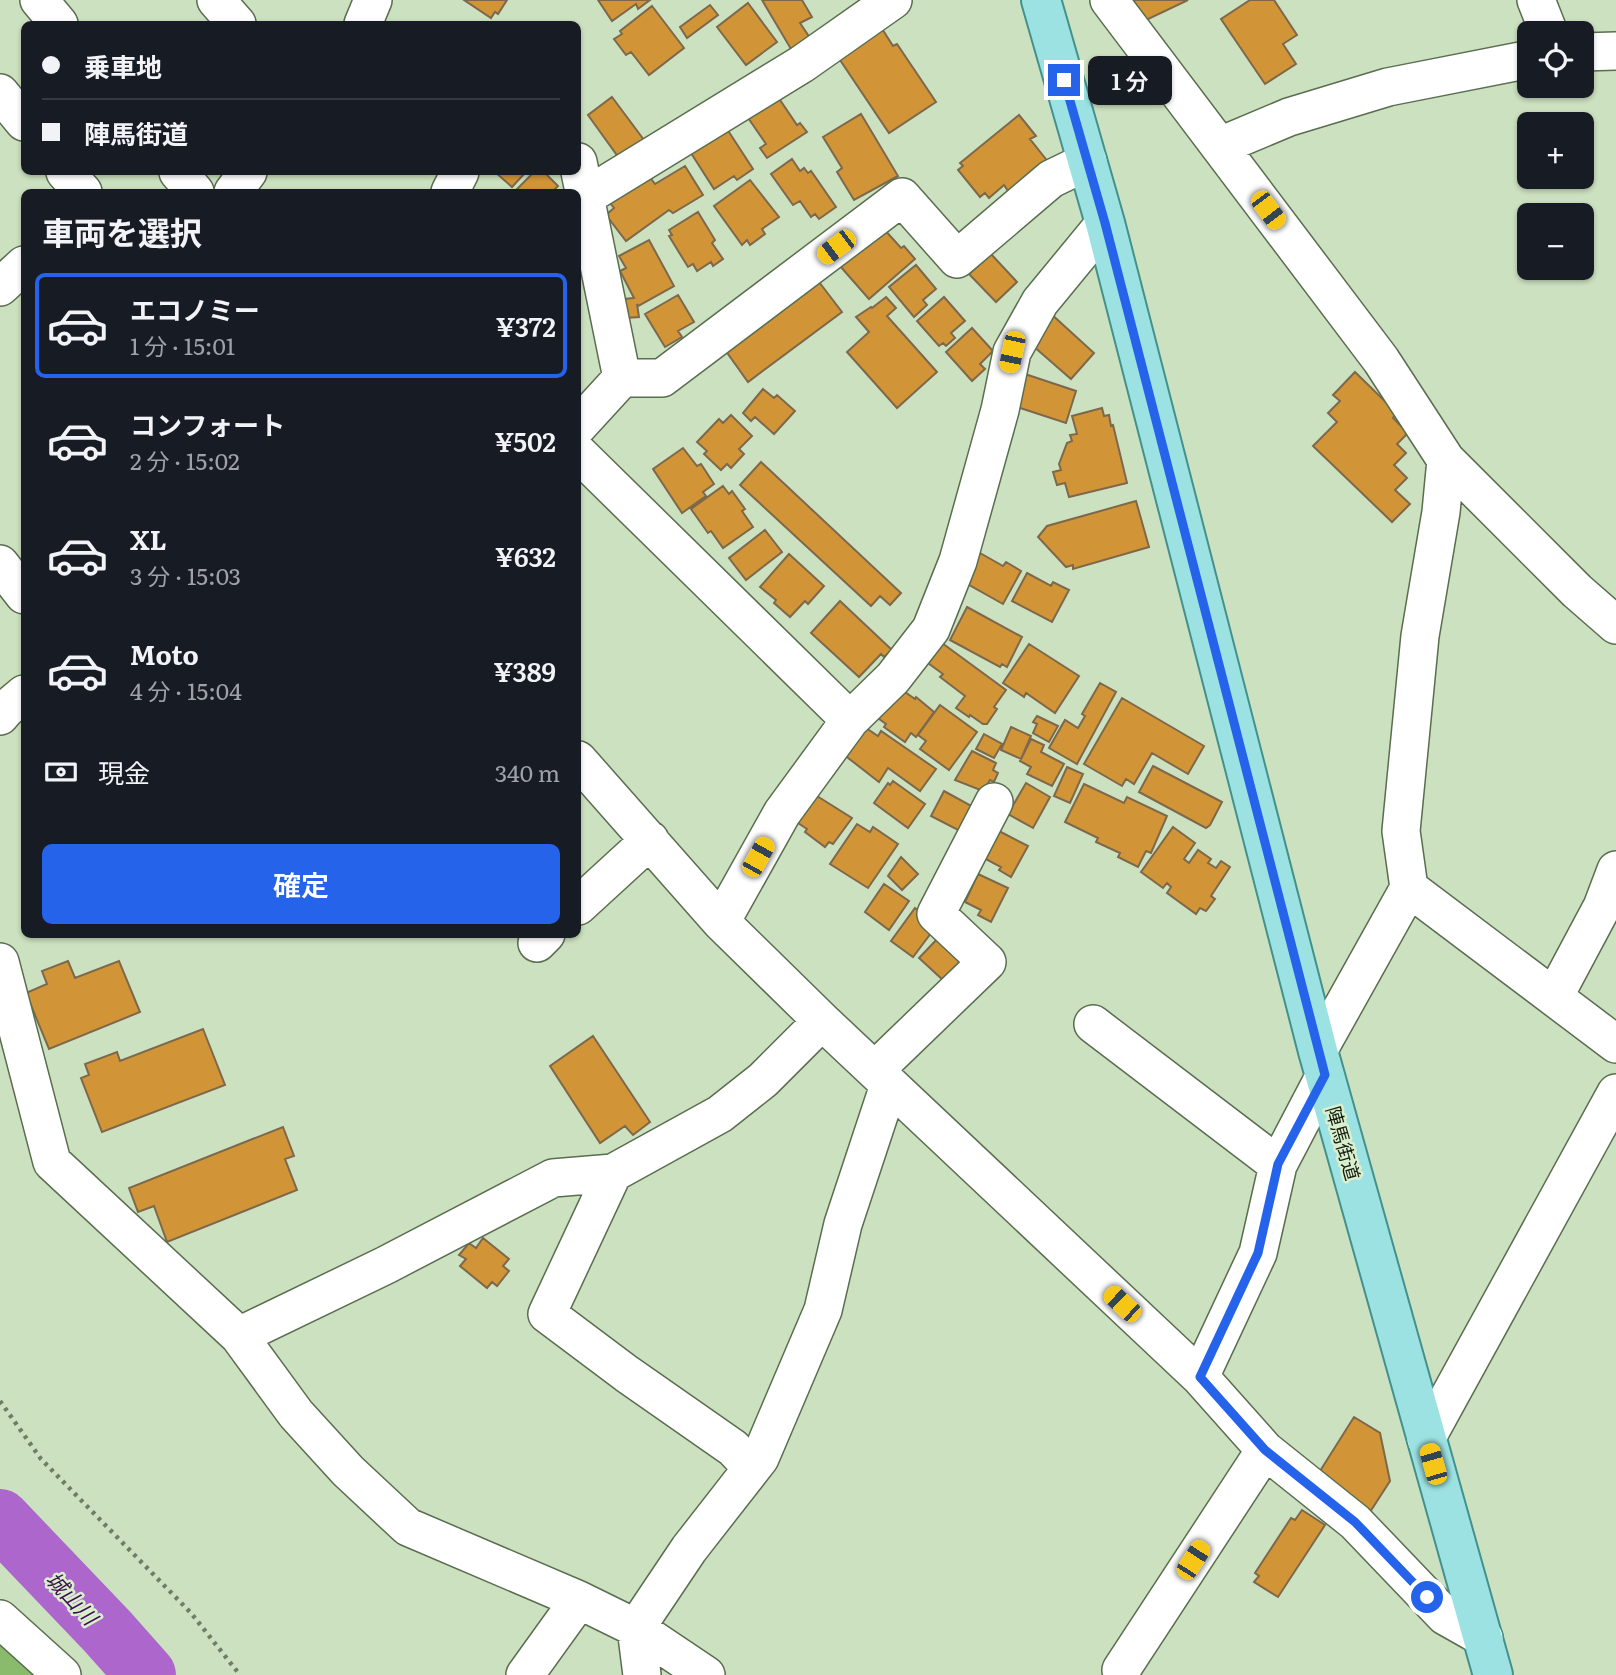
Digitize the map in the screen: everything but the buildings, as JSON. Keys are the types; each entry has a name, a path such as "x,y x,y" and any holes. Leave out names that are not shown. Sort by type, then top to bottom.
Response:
{"main road":[{"name":"陣馬街道","path":"1041,0 1105,223 1321,1063 1493,1675"}],"street":[{"path":"39,0 56,21"},
{"path":"216,0 234,21"},
{"path":"364,21 373,0"},
{"path":"622,378 581,180 802,64 893,0"},
{"path":"1109,0 1381,360 1446,460 1577,591 1616,625"},
{"path":"1536,0 1544,21"},
{"path":"1594,52 1616,51"},
{"path":"1220,146 1289,117 1388,88 1517,62"},
{"path":"0,93 21,118"},
{"path":"581,423 622,378 662,378 901,197 957,259 1051,179 1088,161"},
{"path":"68,175 80,189"},
{"path":"181,175 192,189"},
{"path":"721,922 782,813 850,720 893,678 932,629 958,561 1000,410 1012,352 1040,302 1105,223"},
{"path":"0,287 21,268"},
{"path":"581,456 850,720"},
{"path":"1200,1377 1258,1253 1278,1164 1321,1063 1409,888 1401,831 1420,636 1441,512 1446,460"},
{"path":"0,564 21,591"},
{"path":"0,716 21,696"},
{"path":"581,763 721,922 822,1021 1200,1377 1265,1450 1355,1522 1445,1616 1484,1639"},
{"path":"642,1675 636,1628 689,1549 760,1458 822,1310 882,1077 987,962 936,914 994,802"},
{"path":"581,903 650,840"},
{"path":"1554,997 1602,906 1616,870"},
{"path":"1409,888 1616,1044"},
{"path":"0,962 52,1162 239,1336 296,1414 348,1471 408,1527 579,1600 636,1628 706,1675"},
{"path":"239,1336 386,1265 553,1178 613,1173 720,1114 763,1080 822,1021"},
{"path":"1093,1024 1278,1164"},
{"path":"1426,1439 1616,1093"},
{"path":"613,1173 547,1314 733,1448 752,1468"},
{"path":"1121,1670 1265,1450"},
{"path":"525,1675 579,1600"},
{"path":"0,1619 62,1675"}],"path":[{"path":"0,1401 41,1459 191,1613 240,1675"}],"green space":[{"path":"0,1633 48,1675 0,1675"}],"waterway":[{"name":"城山川","path":"0,1519 146,1675"}],"route":[{"path":"1064,80 1105,223 1325,1075 1278,1164 1258,1253 1200,1377 1265,1450 1355,1522 1427,1597"}]}
